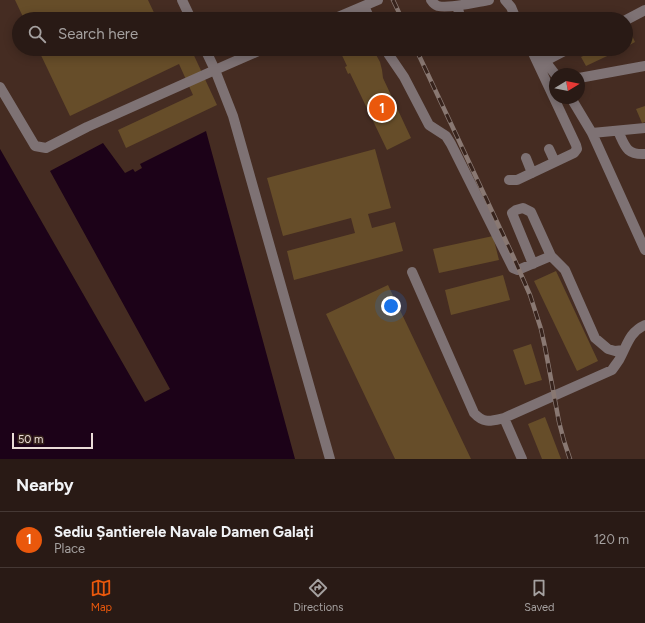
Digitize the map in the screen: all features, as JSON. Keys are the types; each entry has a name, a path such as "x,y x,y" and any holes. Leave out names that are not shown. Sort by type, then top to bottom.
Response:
{"lane":[{"path":"182,0 188,12"},
{"path":"350,12 378,0"},
{"path":"431,0 434,4 447,7 485,4"},
{"path":"506,0 513,12"},
{"path":"510,0 517,12"},
{"path":"364,6 367,12"},
{"path":"457,6 459,12"},
{"path":"633,16 645,10"},
{"path":"208,56 233,116 330,459"},
{"path":"0,87 35,146 46,148 87,127 247,56"},
{"path":"390,56 404,77 429,125 446,136 452,144 513,268 518,270 551,256"},
{"path":"509,180 517,180 574,153 577,149 534,56"},
{"path":"542,56 550,68"},
{"path":"545,61 555,56"},
{"path":"585,77 645,66"},
{"path":"575,104 592,133 645,250"},
{"path":"592,133 645,128"},
{"path":"618,131 629,150 636,154 645,154"},
{"path":"549,149 555,162"},
{"path":"526,158 532,173"},
{"path":"533,264 512,213 523,208 531,212 551,256 565,270 595,338 608,349 615,351 624,350"},
{"path":"412,272 474,413 479,418 486,421 504,418 612,370 620,359 633,334 645,325"},
{"path":"504,418 522,459"}],"shaded area":[{"path":"0,0 645,0 645,459 162,459 145,402 0,149"},
{"path":"206,131 295,459 0,459 0,149 145,402 170,389 50,171 103,143 125,173 133,169 135,172 142,168 140,164"}],"building":[{"path":"15,0 148,0 154,12 21,12"},
{"path":"41,56 194,56 217,105 126,148 118,130 193,95 179,64 70,116"},
{"path":"342,56 377,56 380,62 383,78 411,138 387,150 350,73 348,74 345,67 347,66"},
{"path":"583,56 607,56 586,66 581,57"},
{"path":"645,106 645,122 642,123 636,109"},
{"path":"375,149 391,208 368,214 372,228 395,222 403,251 294,280 287,251 355,233 351,218 283,236 267,178"},
{"path":"493,236 499,260 439,273 433,249"},
{"path":"556,271 598,361 577,371 534,281"},
{"path":"503,275 510,300 451,315 445,290"},
{"path":"388,285 471,459 395,459 326,314"},
{"path":"531,344 542,380 525,385 513,350"},
{"path":"545,417 561,459 542,459 528,424"}],"railway":[{"path":"393,0 399,12"},
{"path":"419,56 530,295 541,329 559,422 570,459"}],"place":[{"name":"Sediu Șantierele Navale Damen Galați","path":"382,108"}]}
